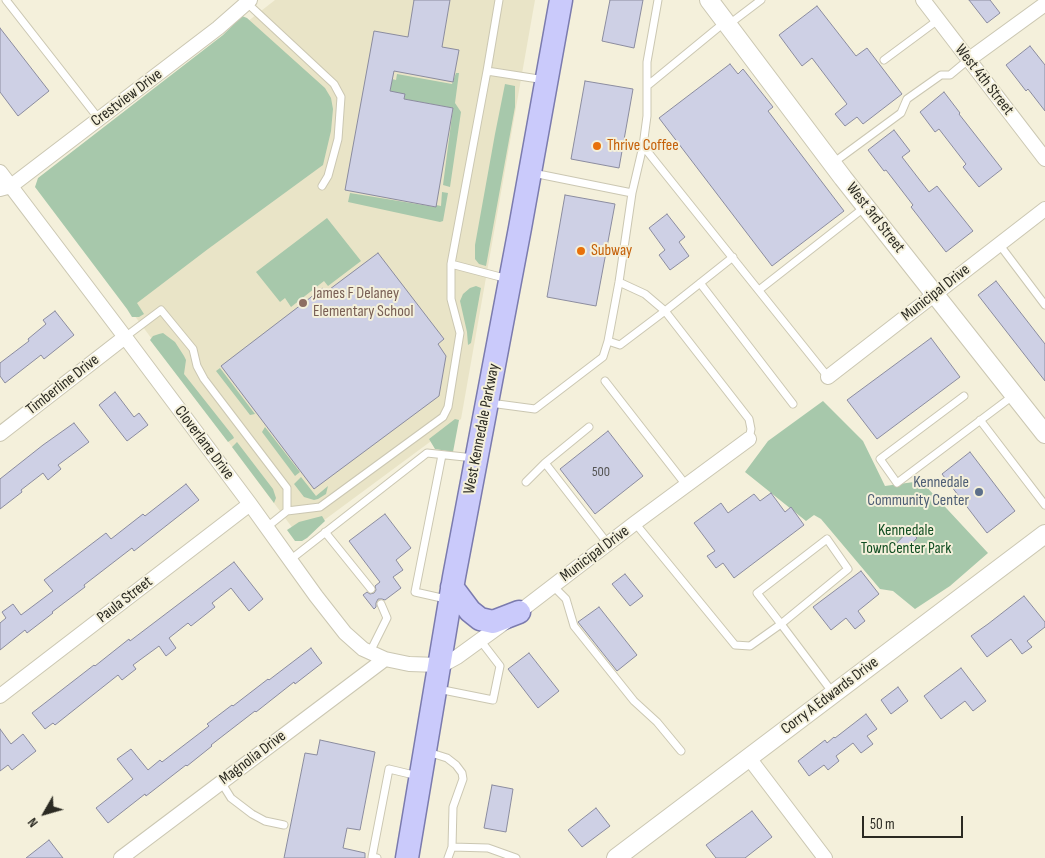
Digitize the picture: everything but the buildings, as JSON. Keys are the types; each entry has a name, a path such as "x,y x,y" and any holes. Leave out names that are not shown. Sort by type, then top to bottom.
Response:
{"main road":[{"name":"West Kennedale Parkway","path":"407,858 451,593 561,0"},
{"path":"451,593 480,618 493,622 519,612"}],"street":[{"name":"West 3rd Street","path":"709,0 832,164 1045,434"},
{"name":"West 4th Street","path":"923,0 1045,159"},
{"name":"Crestview Drive","path":"6,188 99,120 218,28 248,1"},
{"path":"968,60 1045,4"},
{"name":"Cloverlane Drive","path":"0,172 6,188 125,337 345,633 363,649 385,658 409,664 439,665"},
{"name":"Municipal Drive","path":"828,377 1045,209"},
{"name":"Timberline Drive","path":"0,434 125,337"},
{"name":"Municipal Drive","path":"439,665 457,657 519,612 749,438"},
{"name":"Paula Street","path":"0,696 250,504"},
{"name":"Corry A Edwards Drive","path":"616,858 1045,534"},
{"name":"Magnolia Drive","path":"121,858 385,658"},
{"path":"748,758 825,858"}],"lane":[{"path":"6,0 99,120"},
{"path":"267,527 288,511 320,507 443,417 448,406 460,333 451,299 451,264 499,0"},
{"path":"487,403 535,409 603,357 608,341 632,194 643,146 646,116 647,62 658,0"},
{"path":"647,86 726,23 761,0"},
{"path":"248,1 334,84 341,97 338,139 328,176 322,186"},
{"path":"884,60 938,20"},
{"path":"832,164 901,113 907,99 940,75 950,75 968,60"},
{"path":"487,71 547,80"},
{"path":"643,146 828,377"},
{"path":"530,173 632,194"},
{"path":"759,290 865,206"},
{"path":"999,244 1045,305"},
{"path":"608,341 620,345 733,257"},
{"path":"451,264 510,279"},
{"path":"619,282 645,294 665,311 749,418 751,429 749,438"},
{"path":"700,283 793,404"},
{"path":"125,337 161,310 193,349 197,366 204,379 287,488 288,511"},
{"path":"605,381 686,485"},
{"path":"964,396 880,459 897,482 1014,395"},
{"path":"980,420 1045,505"},
{"path":"526,482 545,463 590,427"},
{"path":"290,560 426,453 476,458"},
{"path":"442,455 415,592 451,593"},
{"path":"545,463 608,544"},
{"path":"635,523 735,645 750,646 780,624 848,569 827,539 757,593 780,624 834,694"},
{"path":"325,532 370,589"},
{"path":"553,586 566,599 574,626 634,701 657,722 681,751"},
{"path":"370,652 387,618 381,604"},
{"path":"435,689 493,700 500,666 480,640"},
{"path":"425,751 447,758 462,773 463,779 453,807 452,847 448,858"},
{"path":"377,858 372,857 389,769 421,777"},
{"path":"222,782 231,798 252,814 265,821 284,825"},
{"path":"452,847 488,848 516,858"}],"shaded area":[{"name":"James F Delaney Elementary School","path":"275,0 535,0 461,419 300,538 38,186"}],"green space":[{"path":"242,16 247,18 325,88 331,98 333,109 331,131 323,165 137,303 144,314 139,317 132,317 35,187 38,178 223,35"},
{"path":"456,73 459,73 455,103 461,112 450,187 443,185 453,108 404,99 390,91 392,79 396,80 397,74 452,84"},
{"path":"505,84 515,86 515,107 486,266 479,264 475,259 475,245"},
{"path":"442,192 448,193 443,221 440,222 348,202 350,193 435,207 436,205 441,206"},
{"path":"327,218 361,261 328,286 324,281 291,307 285,298 280,302 256,272"},
{"path":"476,286 481,288 471,343 468,345 460,301 463,294"},
{"path":"163,333 175,342 184,356 186,360 184,374 233,436 234,438 228,442 150,340 153,336"},
{"path":"220,368 255,414 250,415 216,371"},
{"name":"Kennedale TownCenter Park","path":"823,401 863,441 885,486 921,481 988,553 950,586 915,609 893,591 880,589 821,519 814,515 806,521 745,472 768,441"},
{"path":"455,419 459,420 453,452 435,449 429,439"},
{"path":"265,427 300,472 295,476 262,432"},
{"path":"237,442 273,489 276,498 274,503 232,447"},
{"path":"301,477 316,496 328,486 326,494 314,500 304,497 294,484"},
{"path":"322,516 325,521 302,541 295,541 287,530 299,522"}],"place":[{"name":"Thrive Coffee","path":"597,146"},
{"name":"Subway","path":"581,251"},
{"name":"James F Delaney Elementary School","path":"303,303"},
{"name":"Kennedale Community Center","path":"979,492"}]}
